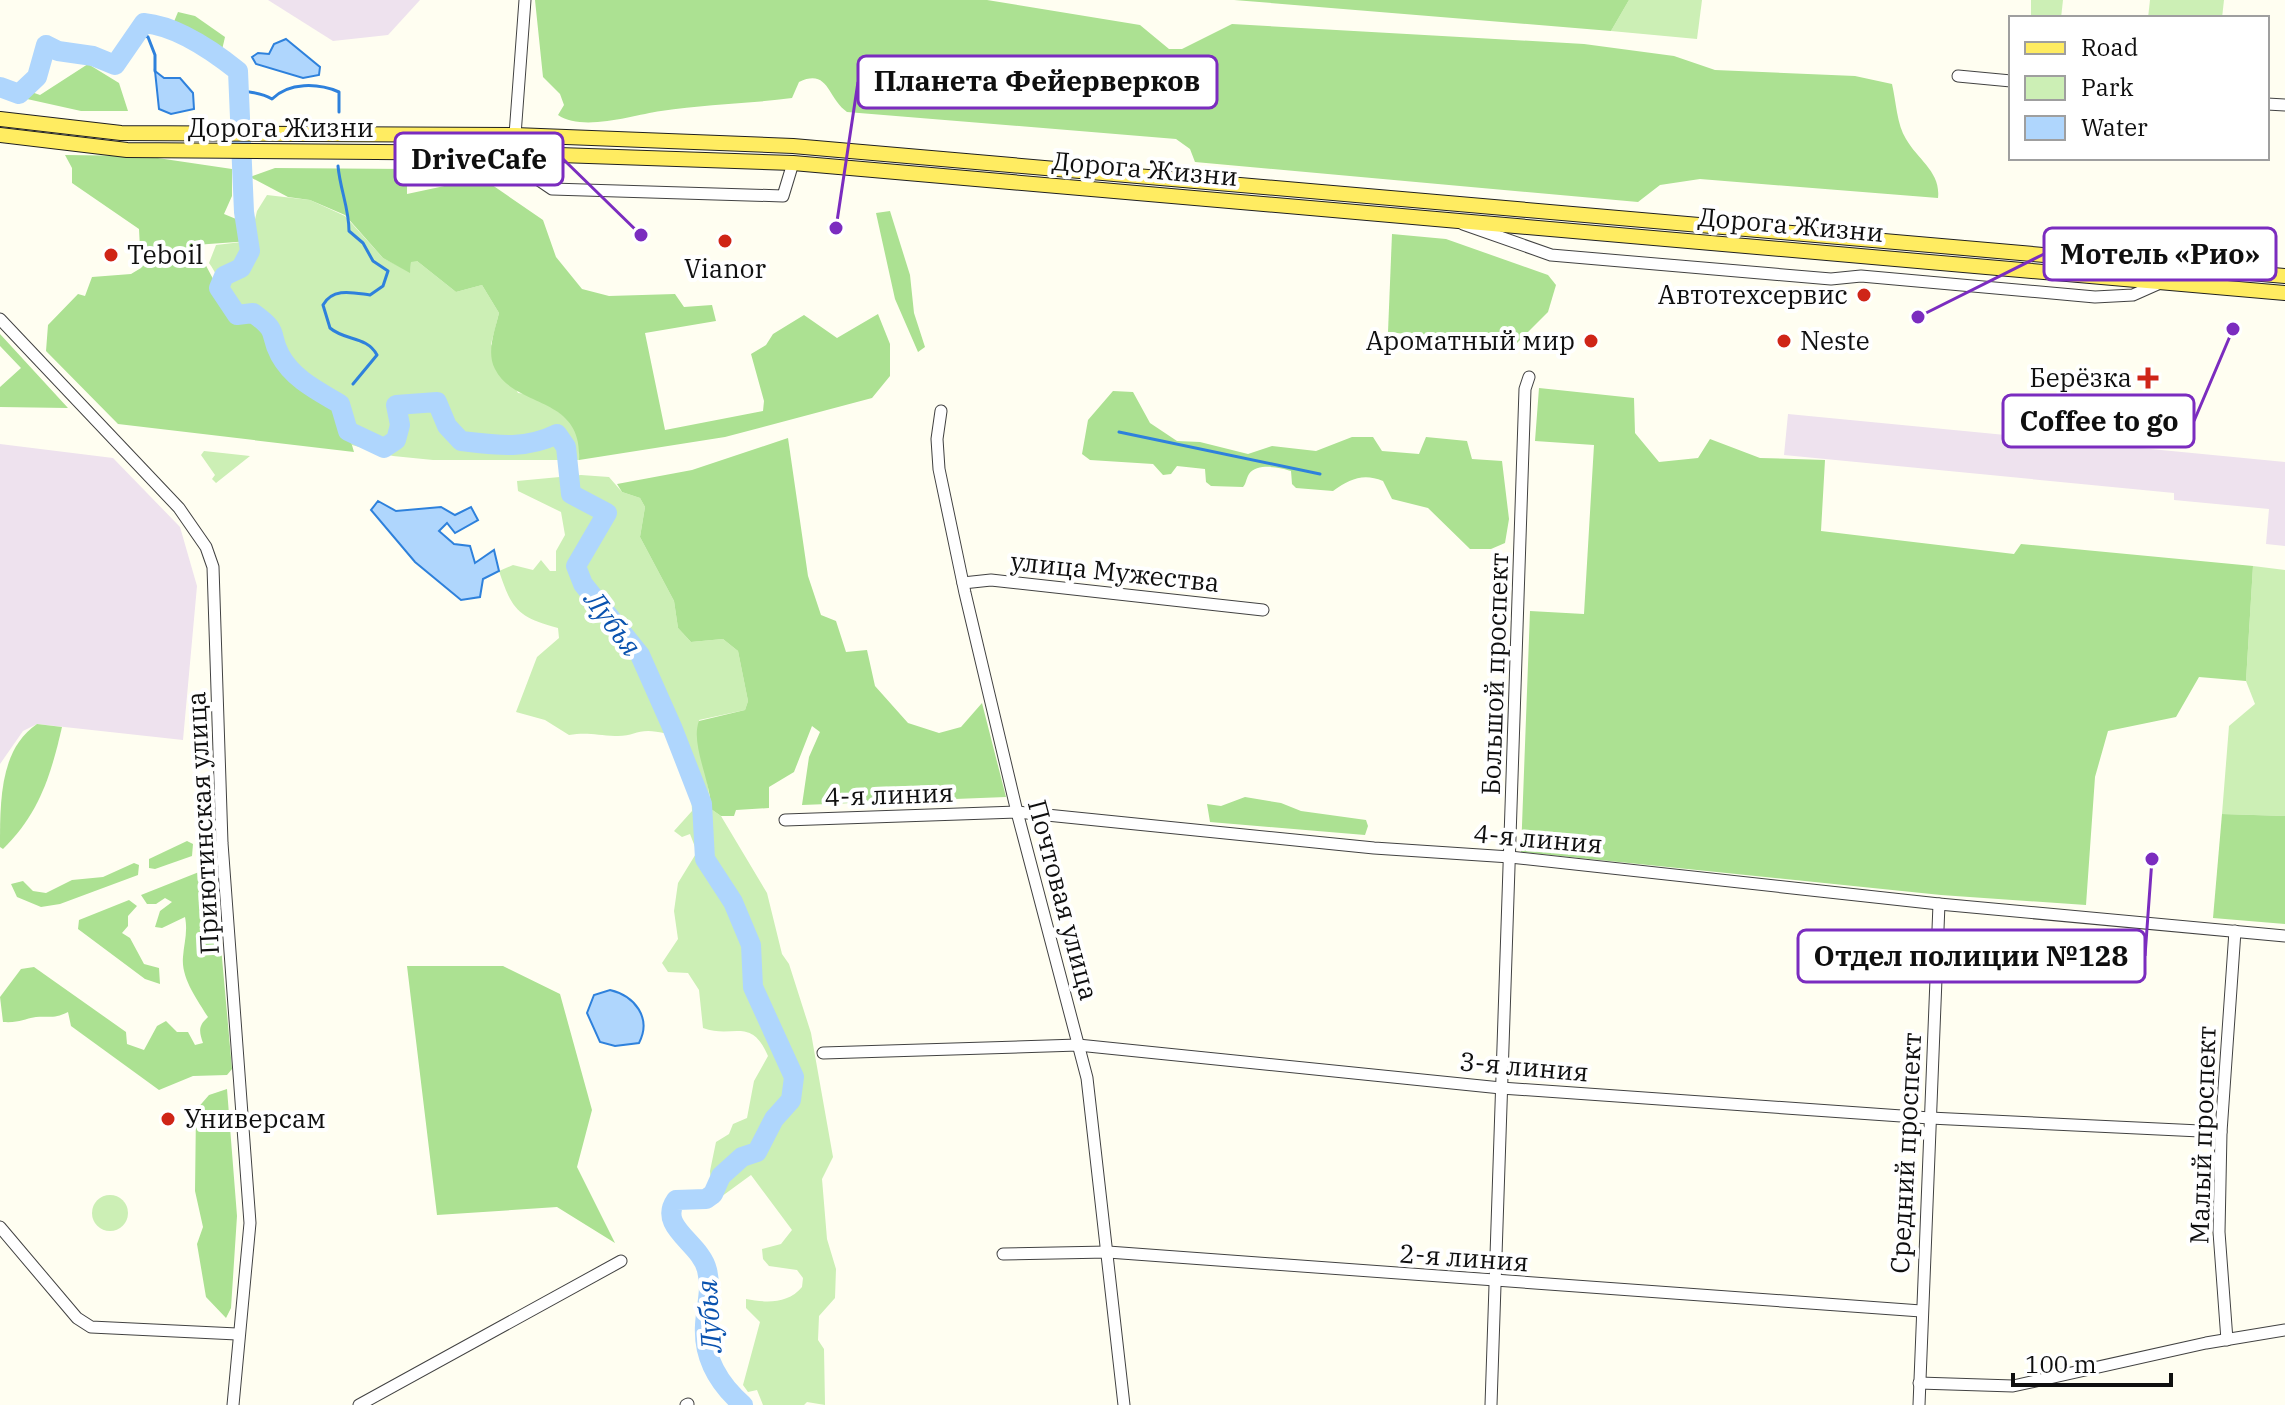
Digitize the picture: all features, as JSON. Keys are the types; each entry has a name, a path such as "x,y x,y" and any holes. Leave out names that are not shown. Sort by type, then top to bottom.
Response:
{"main road":[{"name":"Дорога Жизни","path":"0,119 121,133 212,136 515,135 793,146 2285,276"},
{"name":"Дорога Жизни","path":"0,135 73,146 213,152 498,153 793,163 2285,293"}],"street":[{"path":"515,135 525,0"},
{"path":"1958,76 2009,81"},
{"path":"498,153 552,189 679,194 783,196 793,163"},
{"path":"1452,220 1551,255 1831,279 1861,276 2095,297 2133,295 2161,282"},
{"name":"Приютинская улица","path":"0,319 179,508 206,547 213,567 222,843 250,1223 237,1334 233,1405"},
{"name":"Большой проспект","path":"1491,1405 1525,389 1529,377"},
{"name":"Почтовая улица","path":"941,411 937,439 939,469 963,583 1017,812 1087,1078 1124,1405"},
{"name":"улица Мужества","path":"963,583 991,580 1263,610"},
{"name":"4-я линия","path":"785,820 1017,812 1374,848 1510,857 1939,904 2285,936"},
{"name":"Средний проспект","path":"1919,1405 1939,904"},
{"name":"Малый проспект","path":"2227,1340 2219,1232 2221,1132 2235,931"},
{"name":"3-я линия","path":"823,1053 1078,1045 1501,1088 1930,1118 2221,1132"},
{"path":"0,1227 77,1318 91,1327 237,1334"},
{"name":"2-я линия","path":"1003,1254 1108,1252 1921,1311"},
{"path":"359,1405 621,1261"},
{"path":"1919,1383 2013,1386 2285,1330"}],"shaded area":[{"path":"268,0 420,0 388,35 333,41"},
{"path":"1788,414 2285,462 2285,546 2266,544 2269,509 2174,500 2174,493 1784,455"},
{"path":"0,444 113,458 180,527 197,586 183,740 37,724 23,731 0,764"}],"green space":[{"path":"535,0 987,0 1140,25 1169,49 1182,49 1232,24 1584,44 1674,56 1715,70 1855,76 1892,84 1903,133 1932,173 1938,198 1700,179 1660,185 1638,202 1195,162 1190,149 1176,139 847,112 827,86 816,79 799,82 792,98 581,122 558,115 564,105 560,94 543,77"},
{"path":"1234,0 1629,0 1611,31"},
{"path":"1629,0 1702,0 1697,39 1611,31"},
{"path":"2031,0 2063,0 2061,16 2031,16"},
{"path":"2150,0 2224,0 2222,16 2148,16"},
{"path":"178,12 195,16 225,37 222,50 173,24"},
{"path":"88,64 119,83 128,111 81,111 0,93 0,81 40,95"},
{"path":"65,155 144,156 232,169 232,196 224,214 253,226 250,241 195,245 228,307 237,315 253,313 262,320 271,329 280,355 292,371 340,404 354,452 118,424 46,351 48,325 78,294 85,296 92,277 131,274 141,268 139,229 72,183 72,168"},
{"path":"275,168 407,169 407,194 482,178 543,220 556,257 582,289 609,296 675,294 684,307 712,305 716,321 645,333 665,430 763,411 764,401 751,354 766,345 773,334 804,315 837,338 878,314 890,344 890,376 872,398 725,437 579,460 577,439 570,424 559,413 517,391 495,369 491,348 499,313 482,285 456,292 417,261 411,262 410,273 383,258 345,215 310,200 288,197 250,177"},
{"path":"267,195 310,200 345,216 383,258 410,272 411,261 417,261 456,292 482,285 499,313 491,344 518,393 543,402 567,419 579,436 579,460 433,460 393,456 352,445 340,404 308,384 290,368 283,358 276,334 246,313 237,315 209,263 216,245 250,241 257,211"},
{"path":"890,211 910,275 914,313 925,347 918,352 895,299 876,213"},
{"path":"1392,234 1446,239 1548,275 1556,285 1548,312 1514,346 1388,332"},
{"path":"0,334 68,408 0,407 0,387 21,368 0,346"},
{"path":"1539,388 1634,398 1635,433 1659,462 1698,458 1710,439 1760,458 1825,460 1821,531 2014,554 2021,544 2253,566 2246,681 2199,677 2176,717 2108,731 2095,777 2086,905 1941,895 1521,852 1530,611 1584,614 1594,445 1535,441"},
{"path":"1113,391 1133,392 1150,423 1177,441 1200,442 1248,454 1272,446 1316,451 1352,437 1373,437 1382,451 1419,454 1426,437 1467,441 1472,459 1502,461 1509,519 1505,543 1491,549 1470,549 1428,508 1392,499 1383,481 1376,479 1357,478 1333,491 1296,488 1292,484 1291,471 1269,467 1257,468 1249,474 1243,487 1211,486 1206,482 1205,469 1177,466 1171,474 1163,475 1153,464 1090,460 1082,454 1088,420"},
{"path":"788,438 808,576 821,615 836,621 846,652 867,650 875,686 908,723 939,733 961,727 982,703 1006,797 802,805 809,757 820,732 812,726 794,772 769,787 769,808 736,810 734,816 721,816 711,809 697,730 699,721 745,710 748,701 738,651 723,639 691,642 678,628 674,601 640,537 645,507 640,498 622,492 617,484 692,470"},
{"path":"204,451 250,456 216,483 212,479 215,475 201,455"},
{"path":"581,475 609,477 622,492 640,498 645,507 640,537 674,601 678,628 691,642 723,639 738,651 748,701 745,710 699,720 711,809 721,816 767,893 782,954 789,964 811,1033 833,1157 822,1179 827,1239 836,1269 835,1298 819,1316 818,1340 824,1349 825,1405 807,1402 804,1405 763,1405 757,1390 748,1392 743,1385 760,1322 746,1308 746,1299 776,1301 790,1297 802,1287 803,1278 797,1270 769,1266 763,1259 762,1249 781,1244 792,1230 751,1175 714,1202 695,1203 696,1195 706,1193 711,1186 710,1171 716,1142 729,1134 733,1124 747,1118 754,1081 768,1056 762,1044 748,1032 703,1028 699,990 688,973 668,972 662,963 678,939 674,911 678,883 697,852 690,834 682,837 674,831 692,811 691,792 667,734 643,731 622,736 569,735 545,720 516,712 537,657 559,638 558,628 534,620 518,610 508,595 499,571 513,565 533,570 541,560 550,571 556,571 556,551 565,535 561,512 518,491 517,481"},
{"path":"2253,566 2285,570 2285,816 2222,814 2229,726 2255,704 2246,681"},
{"path":"37,724 62,727 58,745 35,808 3,849 0,847 2,794 9,762 16,747"},
{"path":"1245,797 1281,803 1301,811 1366,820 1368,826 1365,835 1210,822 1207,804 1221,806"},
{"path":"2222,814 2285,816 2285,924 2213,918"},
{"path":"187,841 193,844 192,856 155,869 149,868 149,859"},
{"path":"134,863 139,865 138,875 60,904 41,907 17,897 11,884 23,881 33,891 46,893 72,880 103,877"},
{"path":"204,870 215,880 232,1069 227,1075 193,1076 159,1090 71,1026 68,1012 3,1022 0,997 21,969 34,967 126,1032 127,1044 144,1050 157,1026 166,1021 177,1032 188,1032 195,1045 203,1043 200,1029 208,1017 191,988 183,965 185,917 162,928 155,927 160,911 172,902 165,898 156,904 147,904 141,895"},
{"path":"129,900 137,906 128,916 128,926 122,933 130,938 144,964 159,968 160,984 145,979 78,929 79,920"},
{"path":"407,966 503,966 560,994 592,1110 577,1167 615,1243 557,1207 437,1215"},
{"path":"227,1089 237,1216 231,1308 226,1318 206,1297 197,1244 203,1227 195,1191 196,1110 209,1095"},
{"path":"110,1195 123,1200 128,1213 123,1226 110,1231 97,1226 92,1213 97,1200"}],"water":[{"path":"286,39 320,67 319,75 303,78 256,64 252,57 258,53 269,54 274,44"},
{"path":"155,71 164,78 180,78 193,93 194,109 171,114 159,109"},
{"path":"378,501 396,511 441,507 455,515 471,507 478,520 455,533 447,523 439,531 454,544 470,546 475,563 494,550 499,571 483,579 480,597 461,600 415,562 371,510"},
{"path":"610,990 627,997 639,1009 643,1034 639,1043 615,1046 600,1042 587,1013 594,995"}],"waterway":[{"path":"144,23 143,35 148,37 155,55 155,71"},
{"name":"Лубья","path":"0,87 19,94 37,77 46,45 58,51 93,56 115,65 144,23 181,34 217,55 238,71 244,212 250,251 241,268 224,276 219,288 237,315 253,313 267,325 280,355 292,371 340,404 348,431 384,448 396,440 400,425 396,405 437,402 447,426 461,441 522,444 557,434 566,447 571,494 607,513 576,566 583,584 640,655 672,727 702,804 705,859 733,902 751,945 753,987 794,1077 791,1100 774,1119 757,1152 742,1157 721,1176 713,1194 706,1199 676,1200 672,1210 676,1227 697,1251 707,1270 709,1291 705,1337 714,1370 743,1405"},
{"path":"237,88 272,99 295,87 322,87 339,92 339,112"},
{"path":"338,166 349,231 363,243 373,261 388,271 383,286 370,295 338,293 323,305 330,328 368,345 377,355 353,384"},
{"path":"1119,432 1320,474"}],"place":[{"name":"Планета Фейерверков","path":"836,228"},
{"name":"DriveCafe","path":"641,235"},
{"name":"Vianor","path":"725,241"},
{"name":"Teboil","path":"111,255"},
{"name":"Автотехсервис","path":"1864,295"},
{"name":"Мотель «Рио»","path":"1918,317"},
{"name":"Coffee to go","path":"2233,329"},
{"name":"Ароматный мир","path":"1591,341"},
{"name":"Neste","path":"1784,341"},
{"name":"Берёзка","path":"2148,378"},
{"name":"Отдел полиции №128","path":"2152,859"},
{"name":"Универсам","path":"168,1119"}]}
